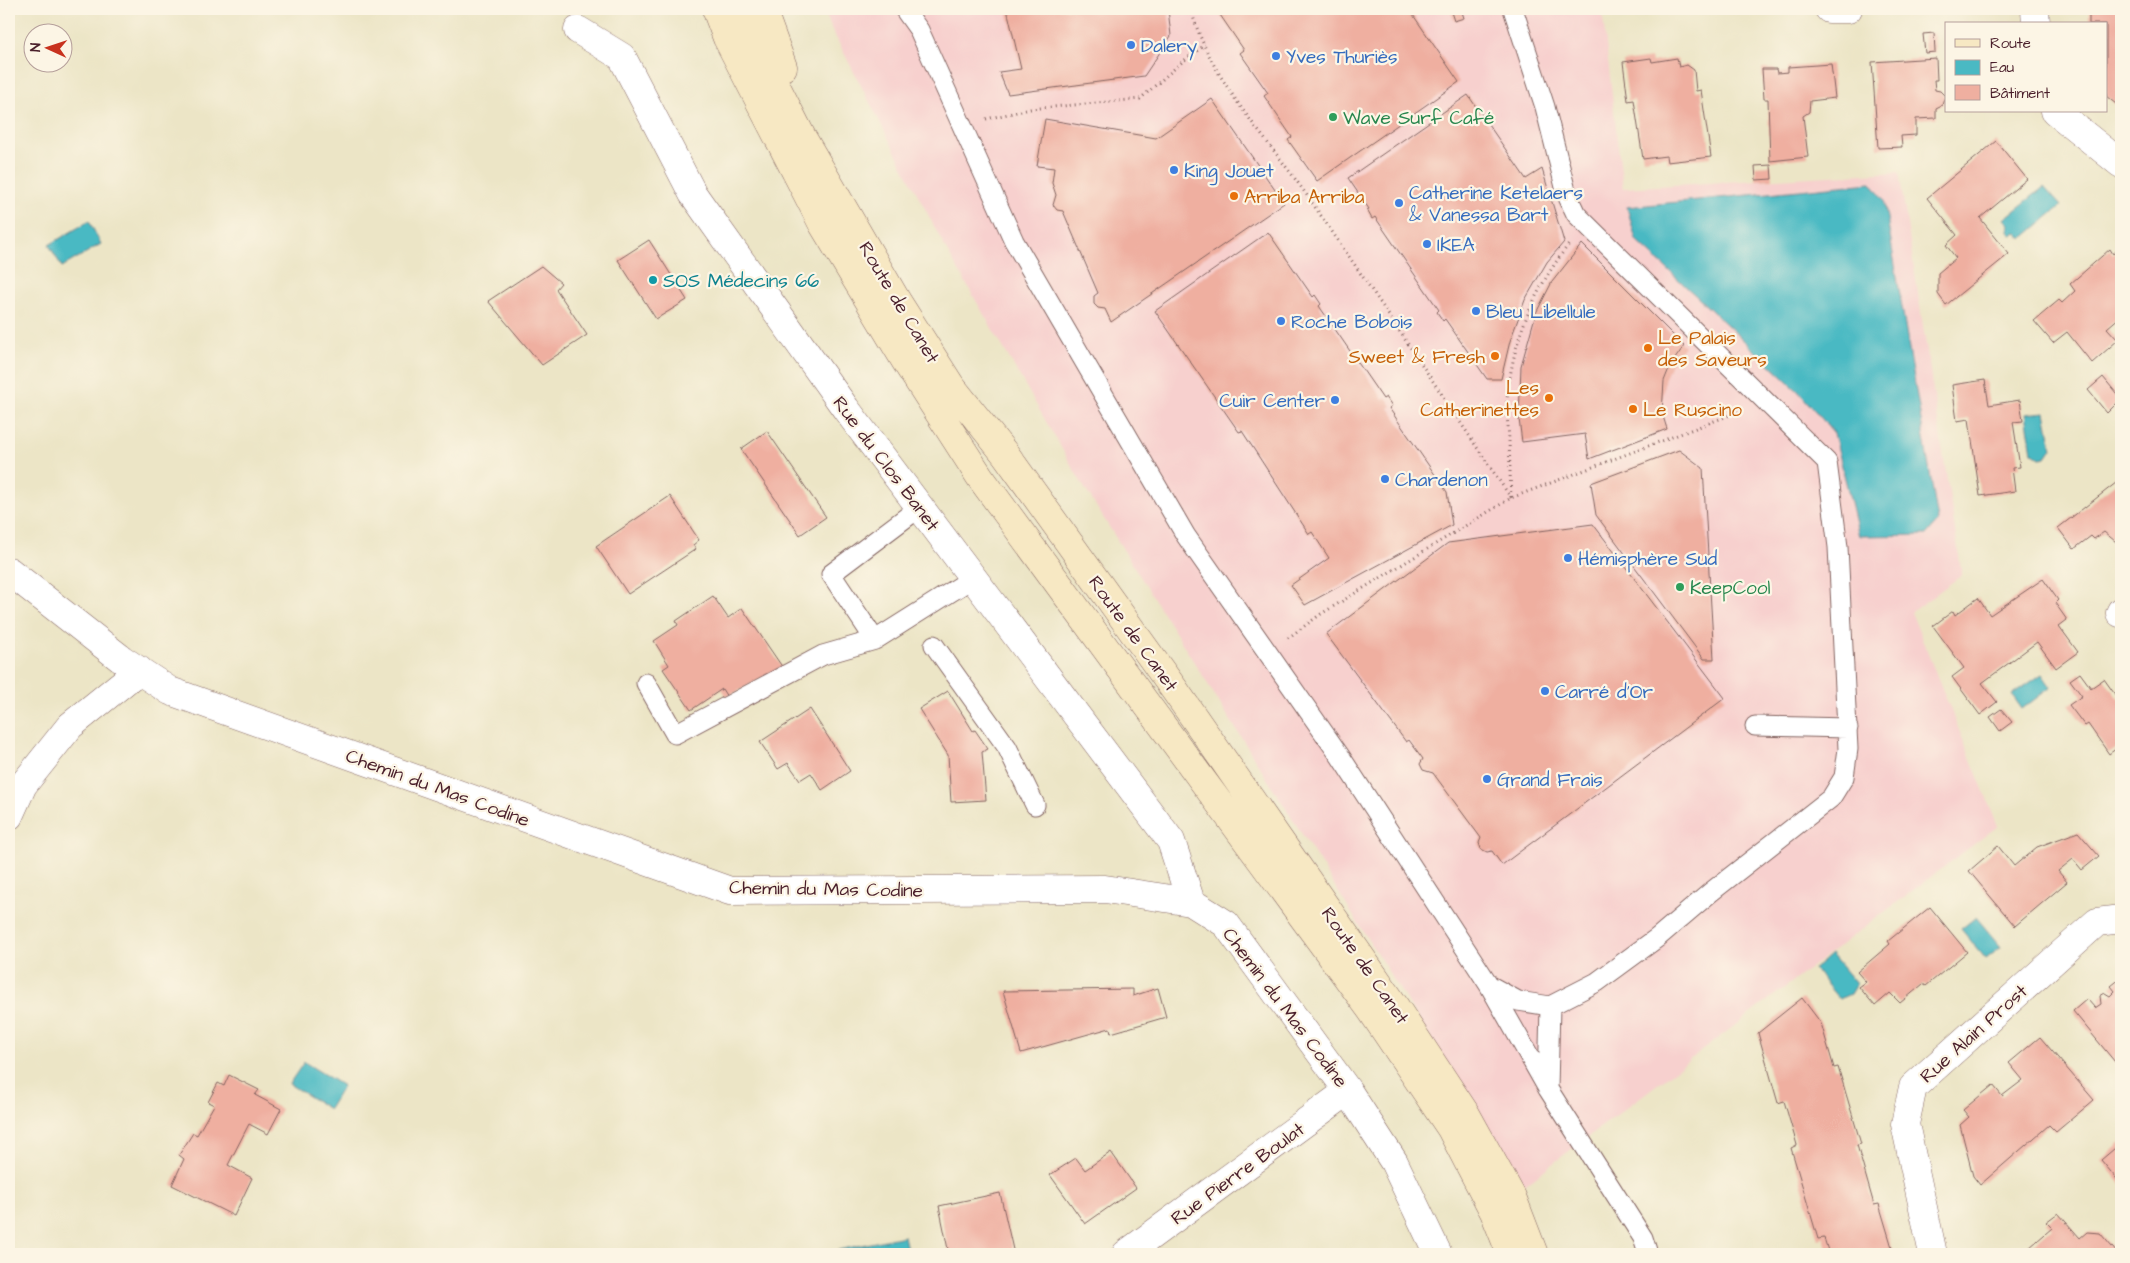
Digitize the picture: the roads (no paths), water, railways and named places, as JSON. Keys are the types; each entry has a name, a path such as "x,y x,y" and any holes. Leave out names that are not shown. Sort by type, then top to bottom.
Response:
{"main road":[{"path":"699,9 714,44 822,223"},
{"name":"Route de Canet","path":"716,9 727,38 822,223 906,362 980,477 1371,1010 1451,1129 1494,1212 1511,1254"},
{"name":"Route de Canet","path":"737,9 802,137 860,237 951,386 1006,455 1168,681 1390,999 1466,1114 1512,1198 1534,1254"},
{"path":"762,9 783,68 860,237"}],"street":[{"path":"1829,9 1848,9"},
{"path":"2035,9 2036,22"},
{"name":"Rue du Clos Banet","path":"578,30 622,57 694,194 846,409 1171,840 1191,902"},
{"path":"2056,112 2121,164"},
{"name":"Chemin du Mas Codine","path":"9,571 138,670 170,691 730,891 1105,889 1191,902 1226,924 1348,1091 1394,1162 1438,1254"},
{"path":"9,816 23,785 70,726 138,670"},
{"name":"Rue Alain Prost","path":"1933,1254 1905,1124 1913,1087 2097,922 2121,920"},
{"name":"Rue Pierre Boulat","path":"1126,1254 1348,1091"}],"lane":[{"path":"904,9 919,30 1014,240 1186,536 1340,756 1489,985 1548,1089 1642,1238 1648,1254"},
{"path":"1489,985 1518,1000 1550,1006 1596,982 1657,938 1711,892 1831,798 1844,777 1848,749 1838,548 1828,462 1576,214 1566,195 1545,107 1513,9"},
{"path":"875,640 831,574 920,506"},
{"path":"646,683 676,734 823,655 875,640 973,578"},
{"path":"934,645 1007,747 1035,805"},
{"path":"1755,726 1848,728"},
{"path":"1548,1089 1550,1006"}],"water":[{"path":"1871,183 1884,200 1938,521 1926,535 1859,536 1834,433 1798,391 1636,240 1627,207"},
{"path":"2044,187 2061,206 2022,239 2017,233 2011,235 2008,232 2009,224 2004,219"},
{"path":"89,221 101,244 62,267 49,245"},
{"path":"2045,412 2052,448 2046,457 2040,458 2032,452 2026,414"},
{"path":"2042,674 2051,687 2022,709 2012,695"},
{"path":"1976,917 2001,947 1986,959 1961,929"},
{"path":"1831,954 1856,984 1850,994 1839,999 1814,969"},
{"path":"304,1062 343,1086 329,1109 289,1084"},
{"path":"904,1236 908,1254 839,1254 838,1250"}],"place":[{"name":"Dalery","path":"1131,45"},
{"name":"Yves Thuriès","path":"1276,56"},
{"name":"Wave Surf Café","path":"1333,117"},
{"name":"King Jouet","path":"1174,170"},
{"name":"Arriba Arriba","path":"1234,196"},
{"name":"Catherine Ketelaers & Vanessa Bart","path":"1399,203"},
{"name":"IKEA","path":"1427,244"},
{"name":"SOS Médecins 66","path":"653,280"},
{"name":"Bleu Libellule","path":"1476,311"},
{"name":"Roche Bobois","path":"1281,321"},
{"name":"Le Palais des Saveurs","path":"1648,348"},
{"name":"Sweet & Fresh","path":"1495,356"},
{"name":"Les Catherinettes","path":"1549,398"},
{"name":"Cuir Center","path":"1335,400"},
{"name":"Le Ruscino","path":"1633,409"},
{"name":"Chardenon","path":"1385,479"},
{"name":"Hémisphère Sud","path":"1568,558"},
{"name":"KeepCool","path":"1680,587"},
{"name":"Carré d'Or","path":"1545,691"},
{"name":"Grand Frais","path":"1487,779"}]}
